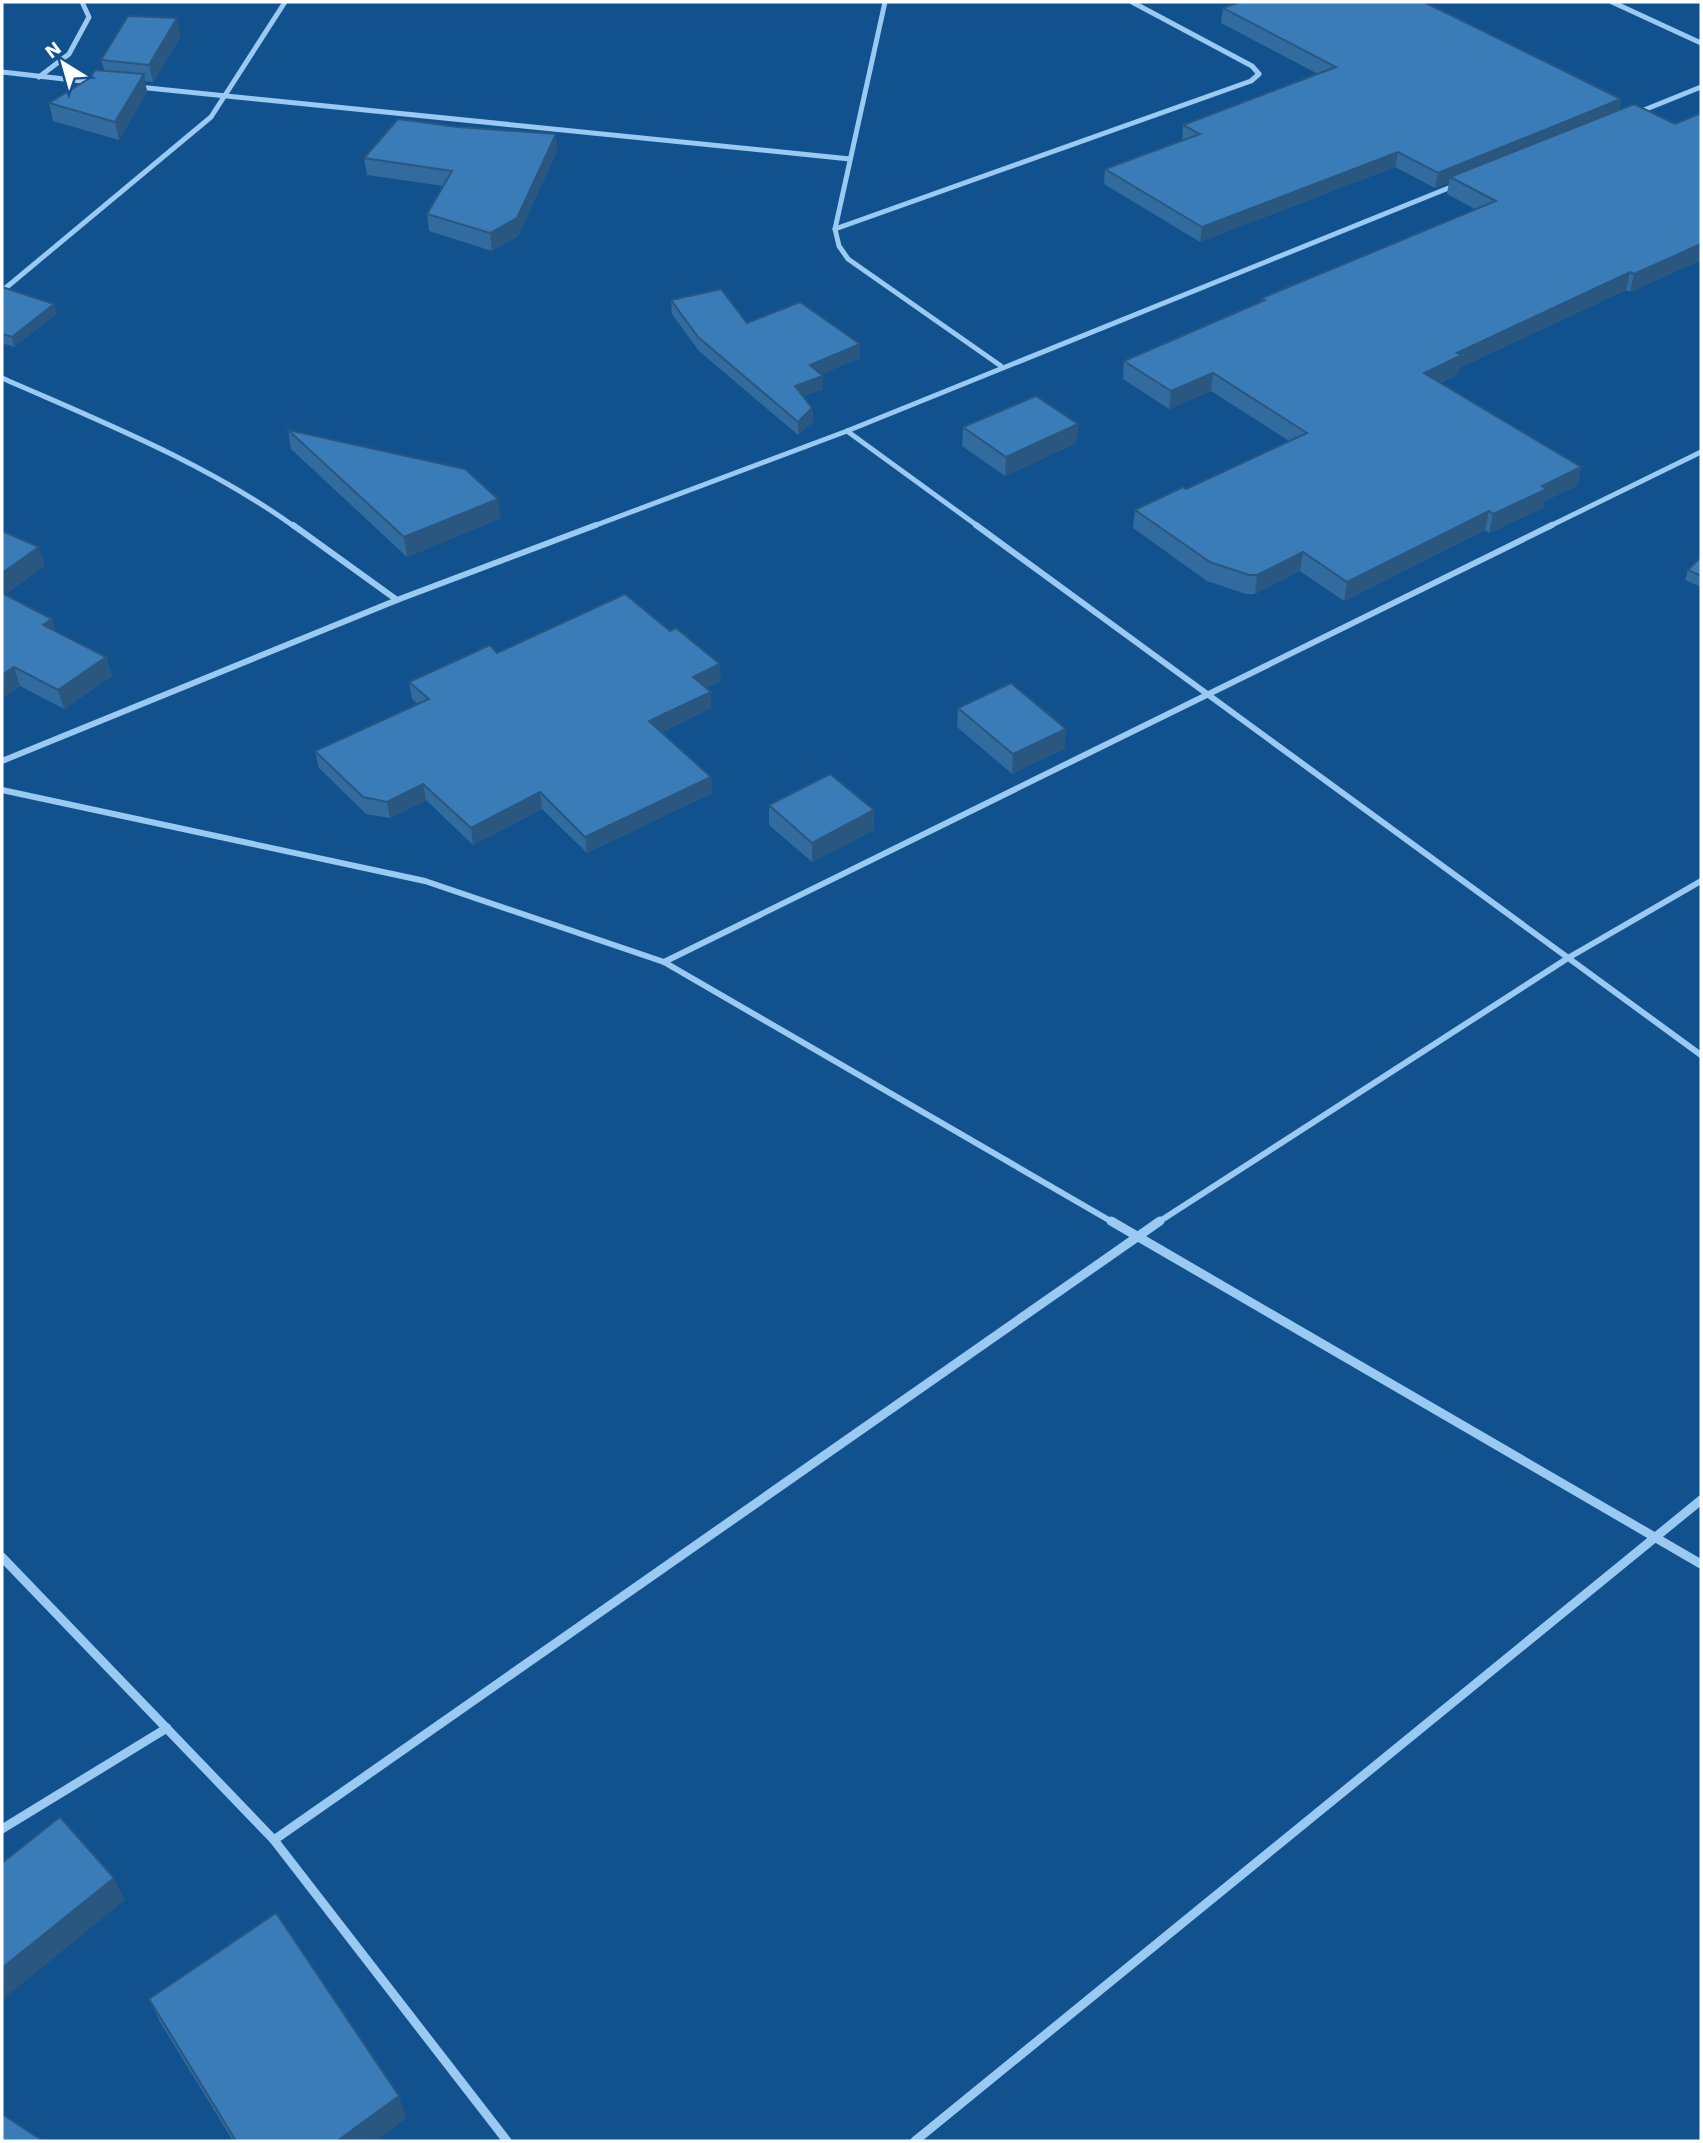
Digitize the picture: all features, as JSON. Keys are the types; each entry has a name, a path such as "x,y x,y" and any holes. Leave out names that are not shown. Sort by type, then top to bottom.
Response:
{"street":[{"path":"39,77 69,54 89,17 82,2"},
{"path":"2,291 211,117 285,2"},
{"path":"885,2 835,229 839,246 848,259 1001,366"},
{"path":"835,229 1251,81 1259,74 1252,66 1132,2"},
{"path":"1612,2 1701,43"},
{"path":"2,72 92,82"},
{"path":"132,86 850,159"},
{"path":"1636,113 1701,87"},
{"path":"2,761 397,600 847,431 1001,366 1468,180"},
{"path":"2,378 140,438 263,504 397,600"},
{"path":"847,431 1701,1055"},
{"path":"664,962 1701,452"},
{"path":"2,790 425,881 664,962 1701,1564"},
{"path":"274,1840 1137,1236 1568,958 1701,881"},
{"path":"915,2141 1701,1500"},
{"path":"2,1557 274,1840 507,2141"},
{"path":"2,1829 167,1728"}],"building":[{"path":"1240,2 1424,2 1621,99 1438,173 1398,152 1202,227 1105,169 1200,134 1183,125 1336,67 1223,8"},
{"path":"128,16 177,18 149,65 101,60"},
{"path":"95,70 144,74 115,122 49,103 90,78"},
{"path":"1634,104 1675,124 1701,113 1701,244 1634,274 1630,272 1457,353 1462,355 1424,373 1581,467 1542,486 1547,489 1493,514 1489,511 1347,582 1303,552 1257,575 1249,575 1210,562 1135,510 1307,433 1213,373 1171,391 1124,361 1265,300 1262,298 1496,201 1450,177"},
{"path":"398,119 458,127 556,134 517,218 490,233 427,214 452,171 364,158"},
{"path":"2,287 54,304 12,337 2,334"},
{"path":"721,289 747,323 800,302 860,344 810,365 823,376 795,386 812,408 798,422 698,337 671,300"},
{"path":"1036,396 1078,424 1006,457 963,427"},
{"path":"288,430 465,469 498,499 404,537"},
{"path":"2,531 39,547 2,573"},
{"path":"1701,557 1701,576 1688,570"},
{"path":"2,593 52,619 43,625 106,657 58,690 14,667 2,675"},
{"path":"625,594 670,631 676,628 720,664 693,677 711,692 649,721 711,777 585,837 540,792 471,828 423,784 387,802 363,797 315,751 429,699 409,682 490,645 497,653"},
{"path":"1011,683 1066,729 1013,754 958,708"},
{"path":"830,774 874,810 812,843 769,805"},
{"path":"60,1817 114,1878 2,1968 2,1863"},
{"path":"276,1913 399,2096 337,2141 236,2141 149,1999"},
{"path":"2,2114 43,2141 2,2141"}]}
